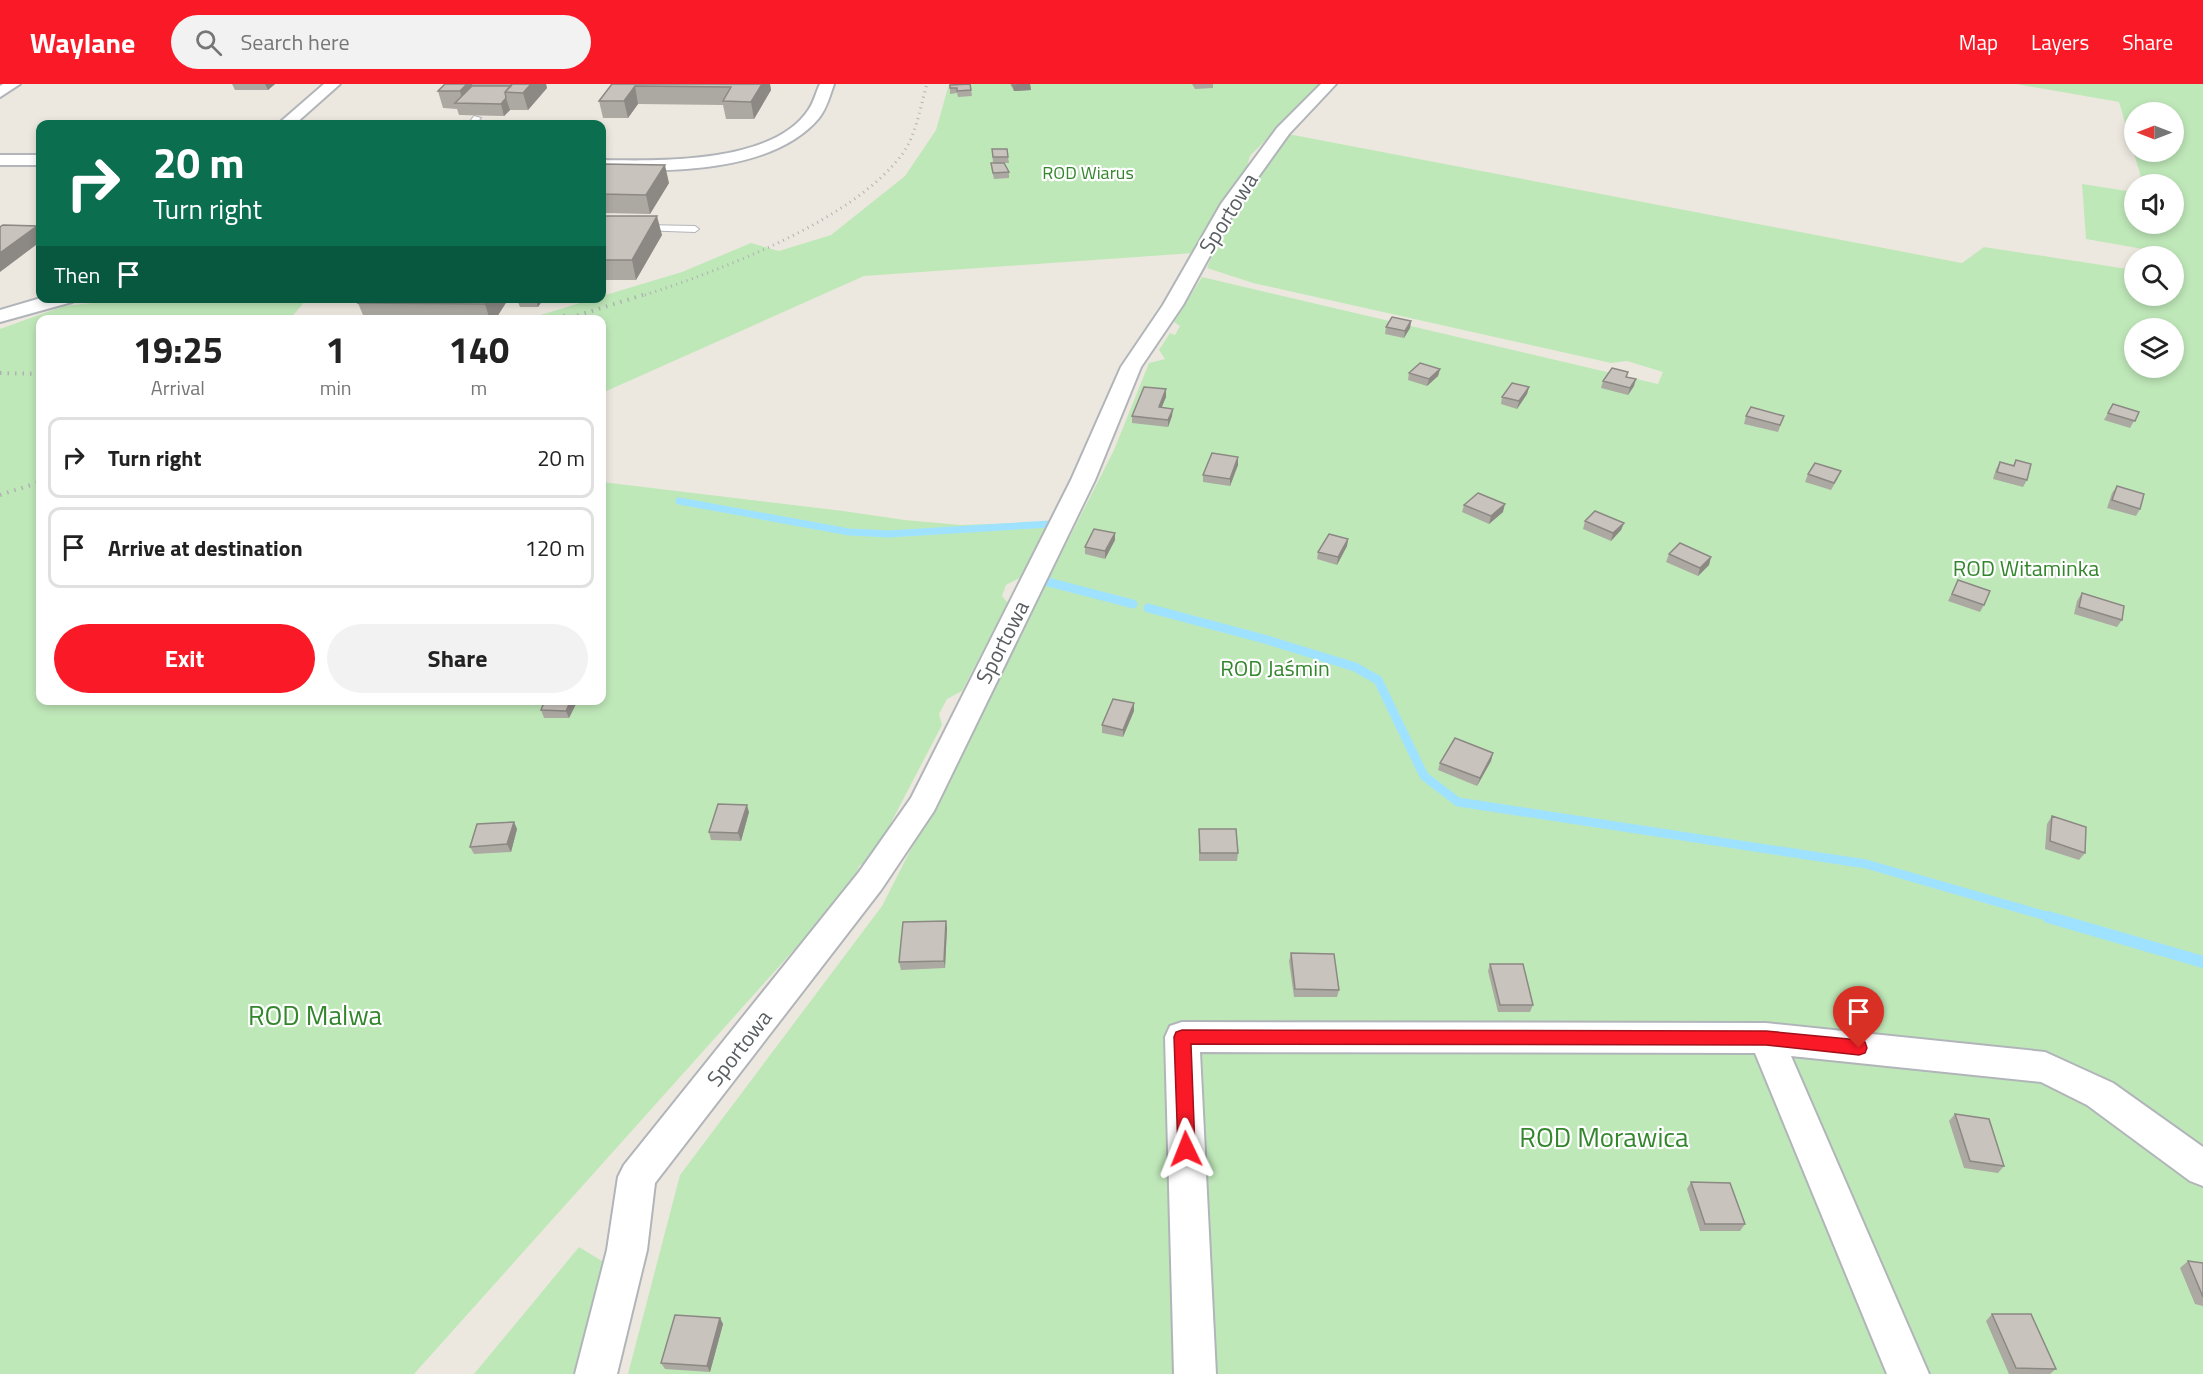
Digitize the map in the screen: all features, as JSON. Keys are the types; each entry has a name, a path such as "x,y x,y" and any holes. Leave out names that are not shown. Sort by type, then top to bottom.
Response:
{"street":[{"path":"0,92 13,84"},
{"path":"291,120 333,84"},
{"path":"606,165 686,164 754,151 784,138 800,127 814,113 827,84"},
{"name":"Sportowa","path":"596,1374 627,1250 637,1177 870,881 923,803 1078,489 1131,367 1173,305 1227,208 1283,131 1329,84"},
{"path":"0,160 36,160"},
{"path":"0,316 47,303"},
{"path":"1195,1374 1182,1037 1766,1038 2045,1067 2100,1094 2203,1169"},
{"path":"1766,1038 1908,1374"}],"lane":[{"path":"637,228 695,229"}],"green space":[{"name":"ROD Wiarus","path":"949,84 1321,84 1250,156 1247,167 1220,205 1194,253 864,276 606,391 606,315 540,315 580,303 606,303 606,295 682,272 751,243 779,251 831,235 905,176 936,130"},
{"path":"2016,84 2203,84 2203,1374 628,1374 680,1175 882,906 1114,450 1149,363 1165,359 1159,350 1170,333 1175,335 1180,326 1174,322 1202,277 1658,384 1663,372 1627,361 1611,363 1253,283 1207,268 1232,215 1288,134 1962,263 1984,247 2124,268 2124,306 2184,306 2184,246 2126,246 2086,239 2082,184 2124,190 2124,234 2184,234 2184,174 2140,174 2137,162 2184,162 2184,102 2124,102 2124,119 2119,102"},
{"name":"ROD Malwa","path":"92,303 304,303 293,315 39,315 64,306"},
{"name":"ROD Malwa","path":"36,316 36,705 606,705 606,482 961,525 1051,522 1023,576 1006,585 1002,596 1008,603 962,691 947,699 939,714 942,725 872,859 859,866 853,884 414,1374 0,1374 0,329"},
{"path":"579,1247 607,1264 580,1374 474,1374"}],"building":[{"path":"445,84 467,84 460,91 438,91"},
{"path":"512,84 531,84 523,93 505,92"},
{"path":"612,84 762,84 751,102 723,101 731,87 635,86 624,101 599,101"},
{"path":"970,84 971,90 957,91 957,88 950,88 950,85"},
{"path":"472,86 511,86 505,92 506,98 501,104 455,103"},
{"path":"992,149 1007,149 1008,157 993,157"},
{"path":"991,163 1004,163 1009,172 993,173"},
{"path":"606,164 665,165 646,195 606,194"},
{"path":"606,216 657,216 632,260 606,260"},
{"path":"3,225 36,226 0,253 0,227"},
{"path":"358,303 486,303 485,304"},
{"path":"1392,317 1411,321 1405,331 1386,327"},
{"path":"1420,363 1440,369 1429,379 1409,373"},
{"path":"1612,368 1628,372 1626,377 1636,379 1630,388 1603,381"},
{"path":"1512,383 1529,387 1519,401 1502,397"},
{"path":"1144,387 1166,389 1159,407 1173,409 1168,420 1132,416"},
{"path":"2113,404 2139,412 2135,421 2108,413"},
{"path":"1751,407 1784,416 1780,425 1746,416"},
{"path":"1212,453 1238,457 1230,479 1203,475"},
{"path":"2016,460 2031,464 2027,480 1997,472 2000,462 2014,466"},
{"path":"1815,463 1841,471 1834,483 1808,474"},
{"path":"2117,486 2144,494 2140,509 2112,500"},
{"path":"1478,493 1505,504 1491,516 1464,505"},
{"path":"1595,511 1624,523 1613,533 1585,521"},
{"path":"1094,529 1115,533 1105,551 1085,547"},
{"path":"1329,534 1348,539 1338,557 1318,552"},
{"path":"1680,543 1711,557 1700,568 1669,554"},
{"path":"1958,580 1990,591 1984,605 1952,594"},
{"path":"2082,593 2124,606 2122,620 2079,607"},
{"path":"1113,699 1134,703 1123,730 1102,725"},
{"path":"543,705 569,705 566,711 541,710"},
{"path":"1455,738 1493,753 1480,778 1440,763"},
{"path":"718,804 747,805 738,833 709,832"},
{"path":"2052,816 2086,827 2085,853 2050,841"},
{"path":"514,822 507,844 470,847 477,824"},
{"path":"1199,829 1236,829 1238,853 1200,853"},
{"path":"946,921 944,961 899,962 903,922"},
{"path":"1291,953 1334,954 1339,990 1295,989"},
{"path":"1490,964 1523,964 1533,1005 1500,1005"},
{"path":"1955,1114 1989,1119 2004,1166 1970,1161"},
{"path":"1691,1182 1730,1183 1745,1224 1705,1224"},
{"path":"2188,1261 2203,1263 2203,1297"},
{"path":"1992,1314 2031,1314 2056,1369 2016,1368"},
{"path":"675,1315 720,1318 707,1366 661,1363"}],"waterway":[{"path":"679,501 849,532 889,534 1050,524"},
{"path":"1047,574 1044,581 1133,604"},
{"path":"1148,608 1264,639 1355,667 1378,680 1424,776 1458,802 1866,864 2053,918"},
{"path":"2048,917 2203,962"}],"railway":[{"path":"645,295 747,257 820,221 853,200 881,177 903,153 915,128 927,84"},
{"path":"579,315 649,293"},
{"path":"0,373 36,374"},
{"path":"0,495 36,483"}],"route":[{"path":"1186,1149 1182,1037 1766,1038 1859,1048"}],"park label":[{"name":"ROD Witaminka","path":"2026,568"},
{"name":"ROD Jaśmin","path":"1275,668"},
{"name":"ROD Morawica","path":"1604,1136"}]}
